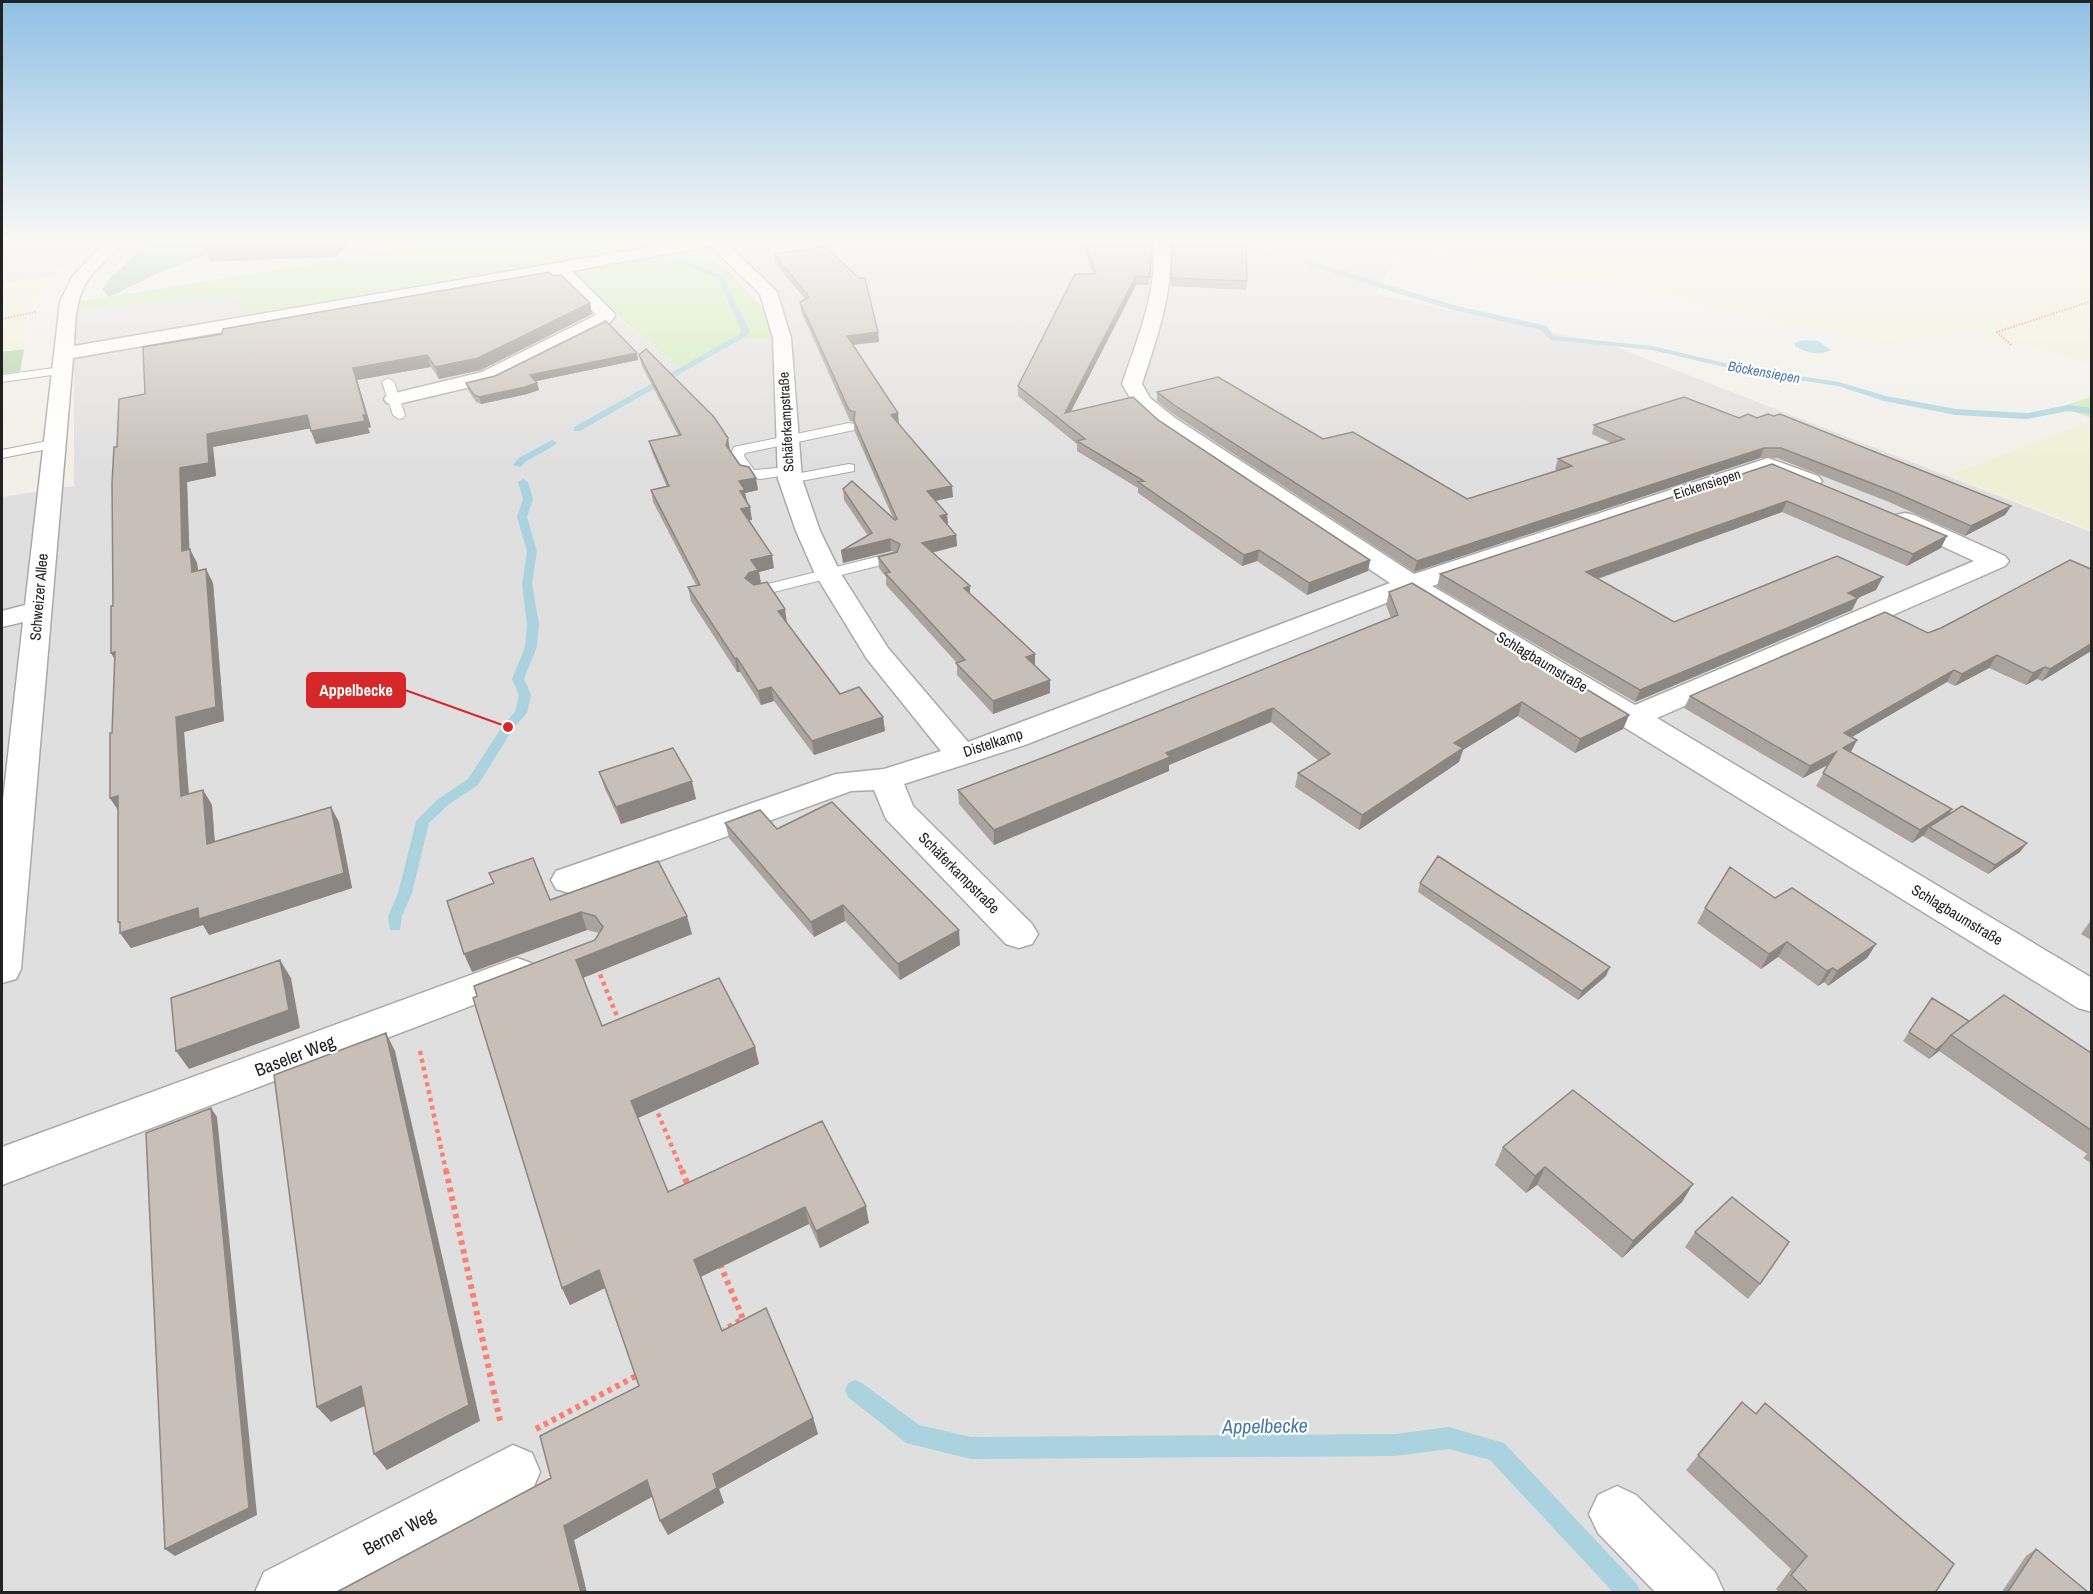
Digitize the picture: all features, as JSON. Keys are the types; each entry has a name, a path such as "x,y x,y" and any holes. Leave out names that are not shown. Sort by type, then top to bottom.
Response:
{"street":[{"name":"Schweizer Allee","path":"2,969 53,444 63,363 66,316"},
{"path":"63,363 307,316"},
{"path":"394,399 489,377 602,321 606,316"},
{"name":"Schäferkampstraße","path":"775,316 782,338 789,475 808,531 828,574 877,653 961,754"},
{"name":"Schlagbaumstraße","path":"1154,316 1132,384 1142,402 1167,423 1411,584 2091,997"},
{"name":"Eickensiepen","path":"1411,584 1768,465 1835,491"},
{"path":"1633,717 1996,561 1879,509"},
{"name":"Distelkamp","path":"569,880 847,781 886,779 1014,738 1411,584"},
{"path":"2,619 38,610"},
{"name":"Schäferkampstraße","path":"886,779 898,811 1019,934"},
{"name":"Baseler Weg","path":"2,1166 588,946"},
{"name":"Berner Weg","path":"284,1593 510,1458"},
{"path":"1617,1514 1695,1593"}],"lane":[{"path":"2,379 63,363"},
{"path":"849,427 740,450 737,456 749,473 759,475 789,475 849,468"},
{"path":"2,454 53,444"},
{"path":"758,591 892,558"}],"path":[{"path":"2012,345 1997,332 2044,316"},
{"path":"588,946 620,1023"},
{"path":"411,1013 510,1458 640,1374"},
{"path":"652,1100 693,1199"},
{"path":"712,1336 743,1319 716,1254"}],"shaded area":[{"path":"74,316 246,316 247,321 276,316 616,316 680,368 745,339 777,340 782,320 779,316 1479,316 1611,345 2091,532 2091,1592 2,1592 2,497 74,486"}],"green space":[{"path":"29,316 24,349 2,352 2,321"},
{"path":"246,316 273,316 247,321"},
{"path":"617,316 771,316 775,321 777,340 745,339 680,368"},
{"path":"1760,316 2091,316 2091,364 1968,331 1888,346"},
{"path":"24,349 20,371 2,374 2,352"},
{"path":"2091,397 2091,418 2060,407"},
{"path":"2091,421 2091,530 1951,475"}],"water":[{"path":"1803,340 1818,341 1831,350 1813,353 1795,346 1795,343"}],"building":[{"path":"295,316 563,316 478,358 435,367 427,355 353,368 366,415 363,415 365,421 311,431 307,415 207,434 209,463 180,468 182,551 190,549 192,572 206,569 216,707 176,717 181,796 203,790 207,844 331,807 344,873 199,919 198,908 120,933 120,922 118,922 118,796 110,798 110,733 112,733 115,652 111,653 112,483 114,447 117,447 119,399 145,394 143,347 222,334 223,329"},
{"path":"807,316 874,316 878,332 847,336 898,413 891,415 952,486 927,491 947,514 940,516 956,535 922,543 970,586 964,588 1035,654 1026,657 1050,680 993,701 956,663 965,660 885,573 890,572 878,557 897,552 900,544 890,539 841,551 872,533 843,489 852,481 895,520 897,519 854,421 855,412 849,410"},
{"path":"1053,316 1115,316 1065,413 1133,397 1158,420 1370,560 1309,583 1259,550 1244,555 1138,482 1144,481 1077,441 1085,439 1018,386"},
{"path":"606,321 637,353 530,375 537,383 479,397 474,395 466,383 495,376"},
{"path":"646,349 714,417 728,438 726,445 740,465 749,467 756,478 739,481 745,490 740,491 750,507 741,509 772,555 751,560 758,570 749,573 745,578 754,585 767,582 785,609 778,611 840,694 859,687 883,717 812,741 771,687 758,691 688,587 700,585 651,490 669,486 649,441 681,435 639,355"},
{"path":"1218,377 1323,439 1353,432 1467,499 1572,466 1558,459 1624,439 1594,425 1684,397 1739,418 1748,414 1757,418 1768,414 1774,416 1780,414 2011,506 1971,526 1894,492 1781,448 1764,448 1417,561 1157,392"},
{"path":"1772,464 1947,536 1913,554 1787,501 1586,572 1674,622 1837,556 1883,577 1848,593 1858,598 1640,690 1440,574"},
{"path":"2070,560 2091,569 2091,644 2050,669 2045,667 2033,673 1997,655 1962,674 1954,670 1844,733 1857,740 1843,748 1952,809 1920,830 1823,773 1836,752 1810,766 1690,696 1885,612 1928,633"},
{"path":"1412,583 1629,715 1580,739 1522,702 1454,743 1463,748 1362,815 1298,773 1330,754 1273,708 1166,753 1170,757 994,830 958,790 1398,615 1389,592"},
{"path":"673,748 692,781 616,807 599,772"},
{"path":"832,802 959,930 898,964 843,905 811,922 725,823 760,810 777,829"},
{"path":"1962,806 2027,843 1995,865 1929,827"},
{"path":"1438,856 1610,967 1582,991 1420,883"},
{"path":"533,858 550,900 658,861 687,916 576,960 602,1026 719,978 755,1047 631,1101 668,1192 822,1121 866,1206 816,1231 805,1207 694,1260 722,1331 766,1308 813,1418 713,1474 717,1488 660,1521 647,1480 564,1526 581,1593 335,1593 551,1478 540,1436 639,1386 599,1270 562,1288 473,998 477,996 474,986 595,940 603,927 595,916 581,912 464,954 447,901 494,883 489,873"},
{"path":"1730,867 1775,898 1792,888 1876,944 1837,971 1833,968 1827,971 1787,942 1769,954 1705,908"},
{"path":"280,960 289,1010 176,1051 171,998"},
{"path":"2004,995 2091,1053 2091,1130 1951,1035"},
{"path":"1932,998 1969,1021 1936,1050 1909,1032"},
{"path":"386,1033 469,1405 374,1454 361,1386 317,1407 274,1075"},
{"path":"1573,1090 1693,1184 1633,1241 1545,1167 1535,1176 1503,1147"},
{"path":"211,1108 249,1508 165,1549 146,1133"},
{"path":"1732,1197 1789,1242 1760,1284 1695,1232"},
{"path":"1742,1402 1756,1414 1765,1403 1954,1564 1935,1593 1809,1593 1791,1575 1807,1556 1698,1455"},
{"path":"2036,1549 2089,1593 2007,1593"}],"waterway":[{"name":"Appelbecke","path":"577,429 744,335 745,330 739,316"},
{"name":"Böckensiepen","path":"1492,316 1544,328 1551,338 1652,348 1746,370 1839,384 1884,398 1956,412 2027,416 2068,408 2092,411"},
{"name":"Appelbecke","path":"518,465 522,460 552,443"},
{"name":"Appelbecke","path":"395,926 395,916 405,893 423,821 443,802 473,782 508,727 521,713 525,695 518,679 531,647 533,624 527,584 532,551 522,517 528,499 523,482"},
{"name":"Appelbecke","path":"855,1390 914,1435 971,1448 1395,1445 1449,1438 1496,1451 1629,1592"}],"place":[{"name":"Appelbecke","path":"508,727"}]}
